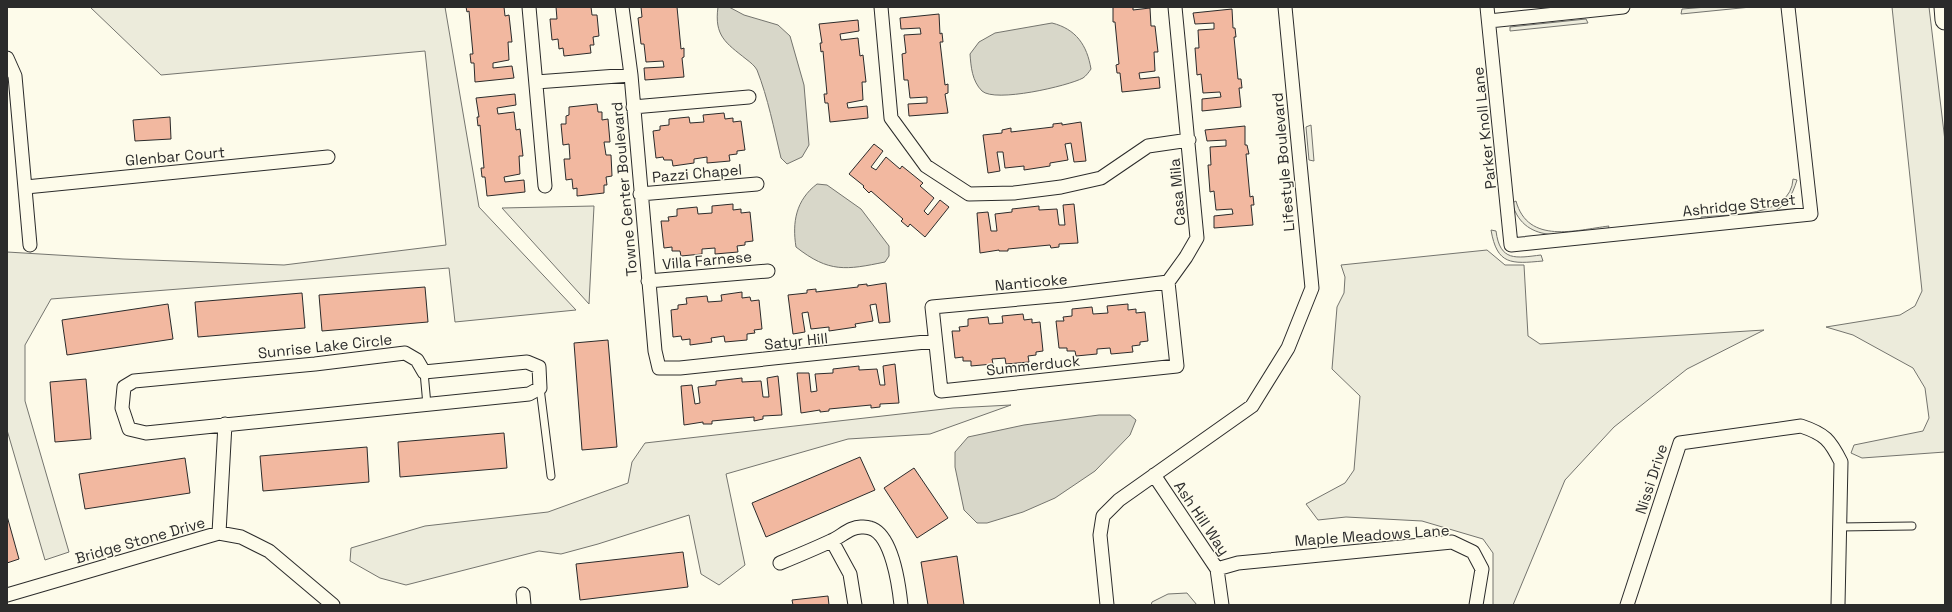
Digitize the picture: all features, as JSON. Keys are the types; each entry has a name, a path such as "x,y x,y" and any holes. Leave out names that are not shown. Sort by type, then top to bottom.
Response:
{"main road":[{"path":"1944,7 1945,20"}],"street":[{"path":"529,7 545,186"},
{"name":"Towne Center Boulevard","path":"622,7 630,75 655,352 659,368"},
{"path":"881,7 892,118 926,166 969,194 1014,193 1061,187 1101,178 1148,146 1189,140"},
{"name":"Casa Mila","path":"1168,282 1186,258 1197,238 1189,140 1175,7"},
{"name":"Lifestyle Boulevard","path":"1107,605 1100,535 1104,516 1119,500 1252,406 1288,348 1312,288 1285,7"},
{"name":"Parker Knoll Lane","path":"1487,7 1511,246"},
{"path":"1489,21 1623,7"},
{"name":"Ashridge Street","path":"1511,246 1811,214 1788,7"},
{"path":"7,58 15,76 30,245"},
{"path":"536,82 630,75"},
{"path":"632,107 749,97"},
{"name":"Glenbar Court","path":"26,187 328,157"},
{"name":"Pazzi Chapel","path":"640,194 757,184"},
{"name":"Villa Farnese","path":"648,281 768,271"},
{"name":"Nanticoke","path":"936,342 932,307 1063,295 1168,282"},
{"name":"Summerduck","path":"936,342 941,391 1177,366 1168,282"},
{"name":"Satyr Hill","path":"659,368 703,366 936,342"},
{"name":"Sunrise Lake Circle","path":"424,372 417,360 405,353 315,364 134,381 124,387 122,408 129,429 146,433 529,394 540,388"},
{"path":"424,372 527,362 539,367 540,388"},
{"path":"220,534 225,424"},
{"name":"Nissi Drive","path":"1627,605 1680,443 1801,426 1819,432 1832,444 1841,462 1839,527"},
{"name":"Ash Hill Way","path":"1154,475 1217,570 1222,605"},
{"path":"780,563 832,541 851,529 863,527 871,528 877,532 887,546 898,576 900,605"},
{"path":"1838,605 1839,527"},
{"name":"Bridge Stone Drive","path":"7,594 220,534 241,537 269,551 332,605"},
{"path":"832,541 850,574 855,605"},
{"name":"Maple Meadows Lane","path":"1217,570 1238,563 1452,542 1473,552 1482,569 1476,605"}],"lane":[{"path":"424,372 427,405"},
{"path":"540,388 551,476"},
{"path":"1839,527 1912,526"}],"shaded area":[{"path":"90,7 445,7 479,207 576,310 455,322 449,268 51,299 25,345 25,401 69,552 45,560 7,430 7,252 123,259 284,265 446,245 425,51 161,75"},
{"path":"718,7 729,7 744,15 778,25 790,36 804,85 809,145 802,157 787,164 781,158 768,103 757,70 723,38 718,25"},
{"path":"1707,7 1751,7 1681,14 1682,9"},
{"path":"1892,7 1929,7 1945,141 1945,452 1862,458 1851,453 1854,445 1923,431 1929,418 1925,388 1913,368 1853,335 1826,327 1900,315 1915,306 1922,291"},
{"path":"1586,19 1588,23 1510,31 1510,27"},
{"path":"1052,23 1068,29 1083,45 1087,53 1091,69 1083,78 1063,85 1032,92 1001,95 989,94 982,91 974,78 970,54 979,42 995,33"},
{"path":"1311,125 1314,161 1309,160 1306,127"},
{"path":"1793,179 1797,180 1793,191 1788,200 1776,211 1701,221 1701,217 1757,212 1770,207 1782,201 1790,192"},
{"path":"817,184 827,185 861,209 889,246 889,256 885,262 859,267 838,267 818,261 796,247 795,220 797,212 804,197"},
{"path":"1516,201 1522,215 1531,224 1542,229 1555,232 1609,226 1607,231 1580,234 1552,235 1539,232 1528,227 1518,217 1512,203"},
{"path":"594,206 589,304 502,208"},
{"path":"1491,230 1496,231 1498,241 1505,253 1517,257 1541,255 1543,261 1514,262 1507,260 1497,250"},
{"path":"1487,250 1505,265 1524,265 1528,336 1540,344 1764,330 1687,369 1614,427 1565,480 1513,605 1493,605 1493,553 1483,539 1422,521 1346,517 1318,520 1306,504 1345,483 1354,470 1360,396 1332,369 1337,307 1344,293 1345,277 1341,265"},
{"path":"1011,405 930,434 848,439 726,474 745,565 719,585 701,574 689,515 598,544 561,554 539,551 406,585 380,578 350,561 351,548 425,526 548,512 628,483 632,462 645,443 953,408"},
{"path":"1099,415 1130,415 1136,420 1130,435 1095,471 1055,498 1023,512 987,523 977,523 964,510 955,467 955,452 968,437 1024,425"},
{"path":"1187,593 1197,605 1151,605 1152,602 1168,594"}],"building":[{"path":"466,7 504,7 505,16 509,15 512,42 508,42 509,60 493,63 493,68 512,66 514,78 475,82 474,63 471,63 470,54 473,54 469,11 467,12"},
{"path":"556,7 591,7 592,15 597,15 599,36 593,37 594,45 590,45 591,53 564,56 563,48 559,49 558,39 552,40 550,19 557,19"},
{"path":"641,7 677,7 681,49 684,48 684,57 682,58 684,77 645,80 644,68 664,67 663,61 646,62 644,44 641,44 638,18 642,17"},
{"path":"1113,7 1133,7 1133,10 1150,8 1151,26 1155,26 1158,52 1154,52 1155,71 1139,73 1140,79 1159,77 1160,88 1122,92 1120,73 1117,73 1116,65 1119,64 1115,22 1113,22"},
{"path":"1232,9 1233,28 1235,28 1236,37 1234,37 1238,79 1241,79 1242,88 1239,88 1241,107 1202,111 1202,99 1221,97 1220,92 1203,93 1201,74 1197,75 1195,48 1199,48 1198,30 1214,29 1214,23 1195,24 1193,13"},
{"path":"939,14 940,34 942,33 943,42 940,42 945,85 948,84 948,93 945,94 948,113 909,116 908,104 927,103 927,97 910,98 908,80 904,80 902,54 906,53 904,35 921,34 920,28 901,29 900,18"},
{"path":"858,20 859,31 840,34 841,40 858,38 860,56 863,55 866,82 862,82 863,100 847,103 848,108 867,106 868,118 830,122 828,103 825,103 824,94 827,94 819,24"},
{"path":"515,94 516,105 497,108 498,114 514,112 516,130 520,129 523,156 519,156 520,174 504,177 505,182 524,180 525,192 487,196 485,177 482,177 481,168 484,168 476,98"},
{"path":"597,104 598,112 602,112 602,120 608,119 610,142 604,142 606,155 611,155 612,176 606,177 607,185 604,185 604,193 577,196 577,188 573,189 572,179 566,180 564,159 570,159 569,144 563,145 561,124 566,124 566,116 569,115 569,107"},
{"path":"724,113 725,119 733,118 733,122 741,121 745,150 737,151 737,154 729,155 730,161 707,163 707,157 694,159 694,163 673,166 672,160 664,160 663,157 656,158 653,131 660,130 660,126 669,125 669,119 689,117 690,123 704,122 703,115"},
{"path":"170,117 171,139 135,141 133,120"},
{"path":"1081,122 1086,161 1074,162 1071,143 1065,144 1068,160 1050,163 1050,166 1024,170 1024,166 1005,168 1003,152 997,152 1000,171 988,173 983,135 1002,133 1002,130 1011,128 1011,132 1053,127 1053,124 1062,123 1062,125"},
{"path":"1245,126 1245,145 1247,145 1249,154 1246,154 1250,197 1253,196 1254,205 1251,205 1253,225 1214,228 1214,216 1233,214 1232,209 1216,210 1214,191 1210,192 1208,165 1211,165 1210,147 1226,146 1226,140 1207,141 1205,130"},
{"path":"874,144 883,151 871,167 876,170 886,157 900,169 902,166 923,183 920,186 934,198 924,211 928,215 940,200 949,207 925,237 910,224 908,227 901,221 903,219 871,191 869,193 863,187 864,186 849,174"},
{"path":"733,204 733,210 741,209 741,213 750,212 753,241 745,242 745,245 737,246 738,252 715,254 715,248 702,249 702,254 681,256 680,251 672,251 672,247 664,248 661,221 669,221 668,217 677,216 677,209 697,207 698,214 712,213 712,206"},
{"path":"1074,204 1078,243 1059,244 1059,247 1051,248 1050,245 980,253 977,213 988,212 991,231 997,231 995,214 1012,212 1012,209 1039,206 1039,210 1057,209 1059,225 1065,225 1063,205"},
{"path":"886,283 890,322 879,323 876,304 870,305 873,321 855,324 856,327 829,331 829,327 811,329 808,312 802,313 805,332 793,334 788,295 807,293 807,290 816,289 816,292 858,287 858,285 867,284 867,286"},
{"path":"425,287 428,322 322,331 319,295"},
{"path":"742,292 742,298 750,297 751,301 759,300 762,329 754,330 755,333 747,334 747,340 725,342 724,336 711,338 712,342 690,345 690,339 682,340 681,336 673,337 671,310 678,309 678,305 687,304 686,298 707,296 708,302 722,301 721,295"},
{"path":"302,293 305,328 198,337 195,302"},
{"path":"168,304 173,339 67,355 62,320"},
{"path":"1128,304 1128,310 1136,309 1136,313 1145,312 1148,341 1140,342 1140,345 1132,346 1133,352 1111,354 1110,348 1097,349 1097,354 1076,356 1075,351 1067,351 1067,348 1059,348 1056,321 1064,321 1063,317 1072,316 1072,309 1092,307 1093,314 1108,313 1107,306"},
{"path":"1023,314 1024,320 1032,319 1032,323 1040,322 1043,351 1036,352 1036,355 1028,356 1029,362 1006,364 1005,358 992,359 993,364 971,366 971,361 963,361 963,357 955,358 952,331 960,331 959,327 968,326 968,319 988,317 989,324 1003,323 1002,316"},
{"path":"608,340 617,447 582,450 574,343"},
{"path":"895,364 899,403 880,404 880,407 871,408 871,405 801,413 797,373 809,373 811,392 817,391 815,374 833,373 833,369 859,366 859,370 877,369 880,385 885,385 883,366"},
{"path":"778,376 782,415 763,416 763,419 754,421 754,417 712,421 712,424 703,424 703,422 684,425 681,386 692,385 695,404 700,403 698,387 716,385 716,381 742,378 742,382 761,381 763,397 769,397 767,378"},
{"path":"86,379 91,439 55,442 50,382"},
{"path":"504,433 507,468 400,477 398,442"},
{"path":"367,447 369,482 263,491 260,456"},
{"path":"860,457 875,490 766,537 752,503"},
{"path":"185,458 190,493 85,509 79,474"},
{"path":"914,468 948,518 917,538 884,488"},
{"path":"7,516 19,559 7,563"},
{"path":"683,552 688,587 580,600 576,564"},
{"path":"957,556 964,605 928,605 921,562"},
{"path":"828,596 829,605 793,605 792,600"}]}
